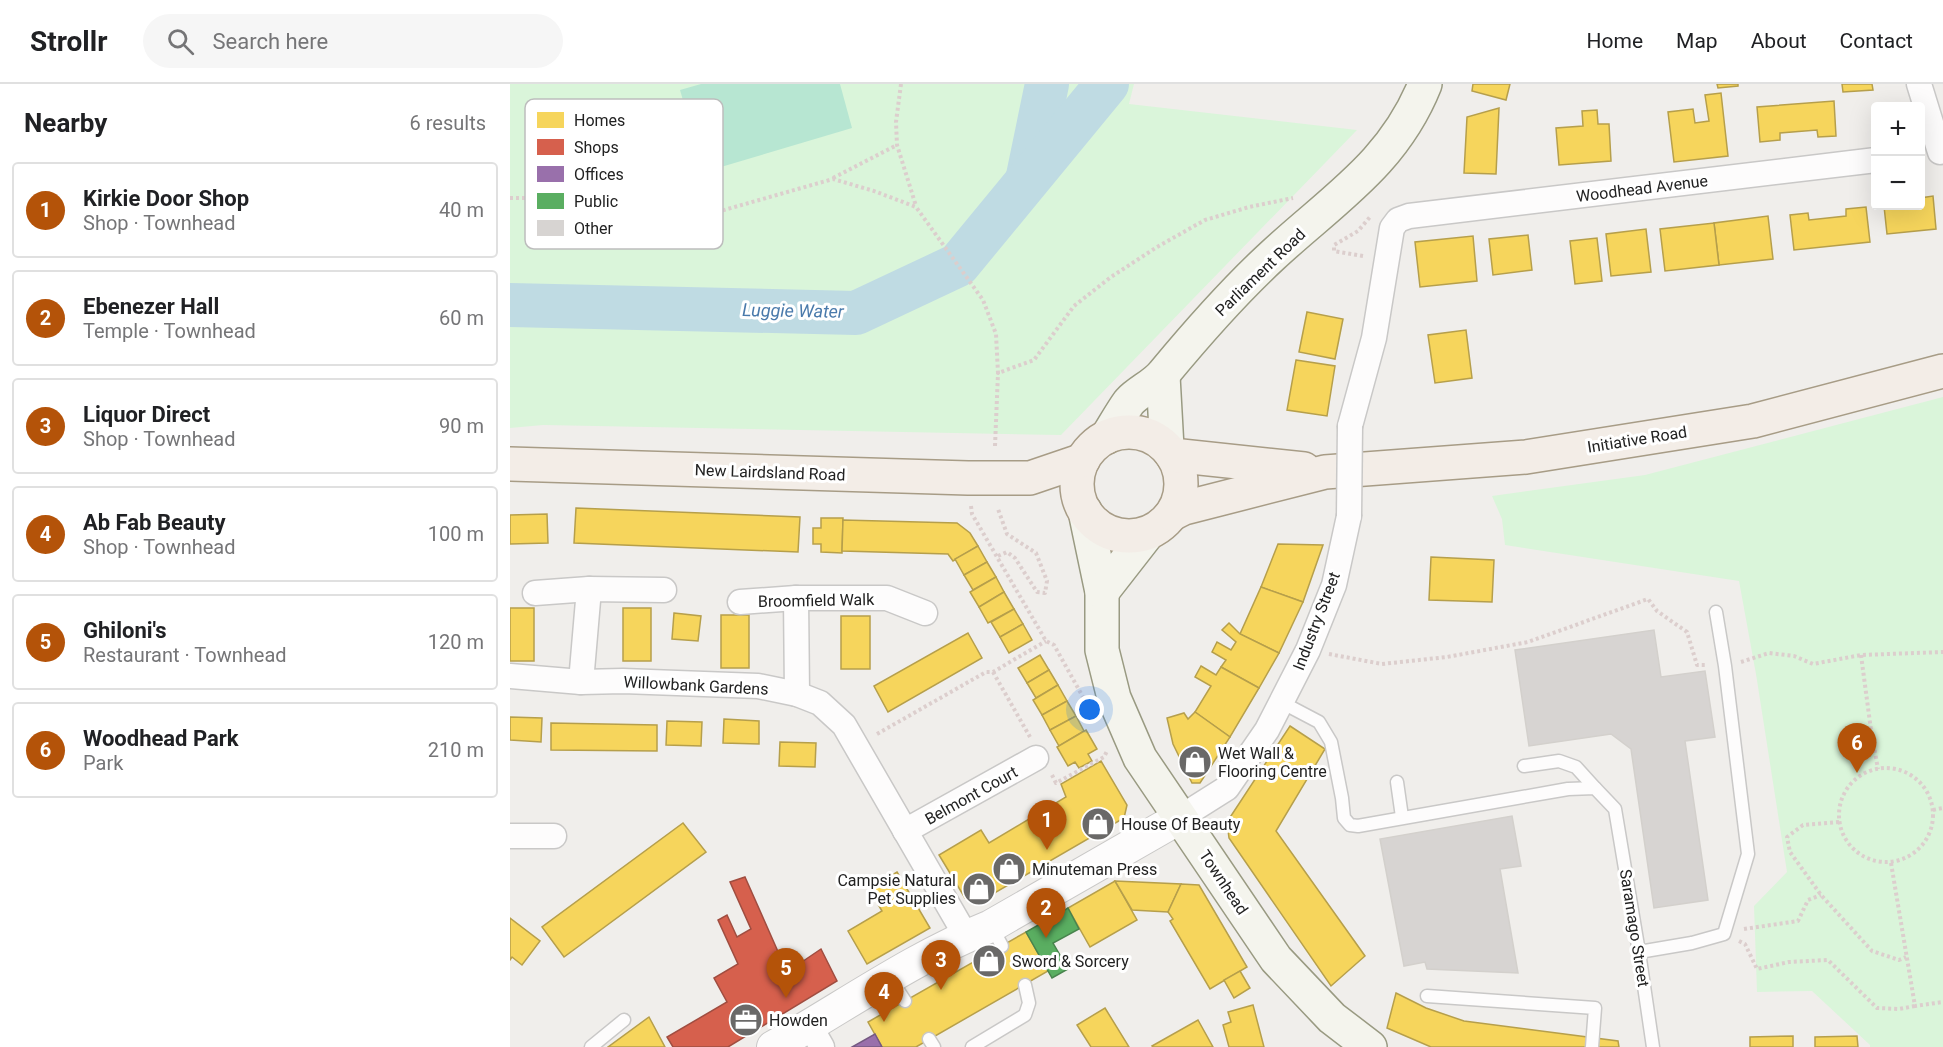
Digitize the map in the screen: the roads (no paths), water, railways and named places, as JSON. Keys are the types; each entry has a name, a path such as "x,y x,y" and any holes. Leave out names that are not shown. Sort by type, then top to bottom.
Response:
{"main road":[{"name":"Parliament Road","path":"1107,437 1130,401 1163,376 1177,356 1243,284 1364,176 1397,137 1425,84"},
{"name":"Initiative Road","path":"1325,472 1526,457 1753,421 1943,371"},
{"path":"1163,376 1169,451"},
{"path":"1102,592 1178,502 1181,490 1178,466 1169,451 1149,436 1138,433 1128,432 1107,437 1093,447 1083,460 1078,477 1078,495 1083,507 1102,592 1102,650 1114,698 1140,758 1181,817"},
{"path":"1169,451 1325,472"},
{"name":"New Lairdsland Road","path":"510,464 1030,478 1083,460"},
{"path":"1083,507 1101,528 1124,536 1160,523 1184,508 1325,472"},
{"name":"New Lairdsland Road","path":"1030,478 1083,507"},
{"name":"Townhead","path":"1181,817 1276,958 1332,1018 1370,1047"}],"street":[{"path":"1919,84 1934,152"},
{"name":"Woodhead Avenue","path":"1409,216 1871,160"},
{"name":"Industry Street","path":"1181,817 1227,788 1267,730 1308,650 1334,585 1349,516 1350,426 1374,338 1392,228 1398,220 1409,216"},
{"path":"581,682 589,589"},
{"path":"535,593 589,589 664,590"},
{"path":"796,598 797,694"},
{"name":"Broomfield Walk","path":"740,602 796,598 887,598 925,612"},
{"name":"Willowbank Gardens","path":"510,676 581,682 623,681 758,686 797,694 820,703 844,725 905,831 986,936"},
{"name":"Belmont Court","path":"905,831 1036,758"},
{"path":"773,1047 816,1036 898,989 1181,817"},
{"path":"510,836 554,836"}],"lane":[{"path":"1639,952 1692,943 1726,928 1748,854 1725,666 1716,612"},
{"path":"1281,702 1319,722 1331,742 1344,818 1350,825 1358,826 1568,789 1595,788"},
{"path":"1524,766 1559,761 1576,767 1595,788"},
{"path":"1397,782 1402,817"},
{"name":"Saramago Street","path":"1595,788 1615,809 1653,1047"},
{"path":"972,1047 1025,1015 1029,1003 1024,985"},
{"path":"1427,996 1595,1008 1592,1047"},
{"path":"591,1047 624,1020"}],"waterway":[{"name":"Luggie Water","path":"1028,176 1047,84"},
{"name":"Luggie Water","path":"510,305 856,313 958,265 1107,84"}],"place":[{"name":"Wet Wall & Flooring Centre","path":"1195,762"},
{"name":"Woodhead Park","path":"1857,773"},
{"name":"House Of Beauty","path":"1098,824"},
{"name":"Kirkie Door Shop","path":"1047,850"},
{"name":"Minuteman Press","path":"1009,869"},
{"name":"Campsie Natural Pet Supplies","path":"979,889"},
{"name":"Ebenezer Hall","path":"1046,938"},
{"name":"Sword & Sorcery","path":"989,961"},
{"name":"Liquor Direct","path":"941,990"},
{"name":"Ghiloni's","path":"786,998"},
{"name":"Howden","path":"746,1020"},
{"name":"Ab Fab Beauty","path":"884,1022"}]}
